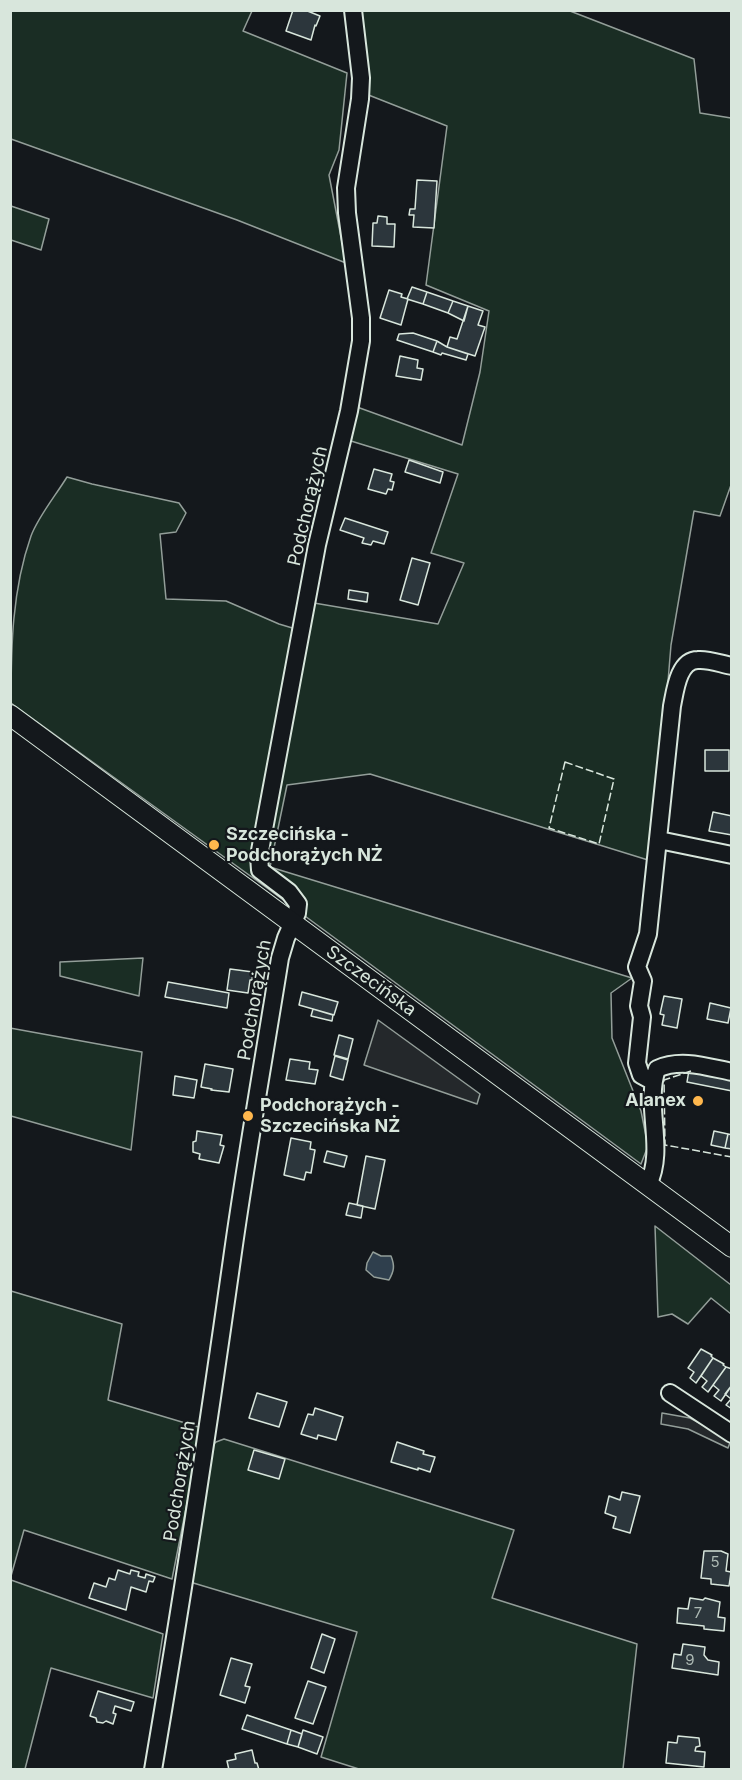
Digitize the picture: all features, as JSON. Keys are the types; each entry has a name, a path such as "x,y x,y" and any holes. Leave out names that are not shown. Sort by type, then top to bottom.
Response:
{"main road":[{"name":"Szczecińska","path":"10,715 732,1247"}],"street":[{"name":"Podchorążych","path":"153,1770 179,1616 232,1257 280,958 298,909 296,900 260,870 259,856 317,545 349,411 361,341 361,318 347,213 346,188 360,99 361,78 353,10"},
{"path":"652,1082 641,1075 637,1063 642,1017 639,1006 643,981 637,968 648,934 672,706 678,680 687,664 698,660 732,666"},
{"path":"659,840 732,855"},
{"path":"648,1185 655,1160 652,1082 657,1069 668,1064 683,1063 732,1072"},
{"path":"670,1393 732,1434"}],"green space":[{"path":"11,11 252,11 243,31 347,73 339,150 329,175 346,263 237,220 11,139"},
{"path":"353,11 570,11 694,59 700,113 731,118 731,485 720,516 694,511 671,645 659,791 648,860 370,774 287,785 270,867 632,978 611,993 612,1038 641,1111 648,1146 641,1164 267,888 11,703 11,661 16,598 25,556 38,521 67,477 179,503 186,513 176,532 160,534 166,599 226,601 279,624 309,633 314,603 438,624 464,563 431,553 458,474 351,441 357,407 462,445 480,372 489,311 426,285 447,126 366,94"},
{"path":"11,206 49,219 41,250 11,240"},
{"path":"143,958 139,996 60,976 60,962"},
{"path":"10,1028 142,1052 131,1150 11,1116"},
{"path":"655,1226 731,1285 731,1314 711,1298 688,1324 672,1314 658,1317"},
{"path":"11,1291 122,1324 108,1400 202,1428 172,1579 24,1530 11,1576"},
{"path":"224,1439 514,1530 492,1598 637,1644 623,1769 362,1770 321,1757 357,1632 190,1582 212,1446"},
{"path":"11,1580 163,1634 153,1698 51,1668 25,1769 11,1769"}],"shaded area":[{"path":"378,1020 480,1094 477,1104 364,1065"},
{"path":"662,1413 690,1418 731,1440 728,1448 688,1429 661,1424"}],"water":[{"path":"373,1252 381,1256 391,1256 393,1268 389,1280 374,1277 366,1270"}],"building":[{"path":"293,10 305,10 320,16 311,40 286,31"},
{"path":"417,180 437,181 434,228 413,227 414,215 409,215 410,209 415,209"},
{"path":"378,216 387,217 387,224 395,224 394,247 372,246 373,223 377,223"},
{"path":"412,287 427,292 423,304 407,299"},
{"path":"389,290 402,294 401,297 408,299 401,325 380,318"},
{"path":"427,292 453,301 448,313 423,304"},
{"path":"453,301 468,306 464,321 448,313"},
{"path":"468,306 483,311 478,325 485,327 475,356 447,347 450,337 457,339"},
{"path":"413,333 437,341 433,352 397,340 399,334"},
{"path":"437,341 468,354 466,360 433,352"},
{"path":"400,356 418,360 417,368 423,369 421,380 396,376"},
{"path":"409,460 443,472 440,483 405,472"},
{"path":"374,469 392,474 390,481 394,482 392,490 388,489 386,494 368,489"},
{"path":"345,518 388,532 384,544 373,541 371,545 362,543 364,538 340,530"},
{"path":"412,558 430,563 418,605 400,600"},
{"path":"349,590 368,593 367,602 348,599"},
{"path":"705,750 729,750 729,771 705,771"},
{"path":"713,812 732,816 732,835 709,831"},
{"path":"230,969 253,972 248,993 227,990"},
{"path":"168,982 229,993 227,1008 165,997"},
{"path":"302,992 338,1002 334,1015 299,1005"},
{"path":"664,996 682,999 677,1028 662,1025 664,1015 660,1014"},
{"path":"710,1003 731,1008 728,1023 707,1019"},
{"path":"313,1009 333,1015 332,1021 311,1016"},
{"path":"339,1035 353,1039 348,1059 334,1055"},
{"path":"335,1056 348,1060 343,1080 330,1076"},
{"path":"290,1059 310,1062 309,1069 318,1070 315,1084 286,1080"},
{"path":"205,1064 233,1069 229,1092 201,1087"},
{"path":"689,1070 732,1078 732,1091 687,1082"},
{"path":"175,1076 197,1080 194,1098 173,1095"},
{"path":"197,1131 222,1135 220,1145 224,1146 219,1163 199,1159 200,1154 193,1152 193,1142 196,1141"},
{"path":"714,1131 728,1134 725,1148 711,1145"},
{"path":"728,1134 732,1135 732,1149 725,1148"},
{"path":"291,1138 311,1142 310,1149 315,1150 311,1173 306,1172 304,1180 284,1175"},
{"path":"327,1151 347,1156 344,1167 324,1162"},
{"path":"366,1156 385,1160 375,1209 357,1205"},
{"path":"349,1203 363,1206 361,1218 346,1215"},
{"path":"701,1349 713,1358 696,1383 690,1378 694,1372 688,1368"},
{"path":"713,1358 726,1367 708,1392 702,1387 707,1381 701,1376"},
{"path":"726,1367 732,1369 732,1385 721,1401 714,1396 719,1390 713,1385"},
{"path":"732,1385 732,1409 726,1405 731,1399 725,1394"},
{"path":"257,1393 287,1402 279,1427 249,1418"},
{"path":"315,1408 343,1417 336,1440 318,1435 317,1439 301,1434 308,1414 313,1415"},
{"path":"397,1442 435,1457 430,1472 391,1462"},
{"path":"254,1450 285,1459 279,1479 248,1470"},
{"path":"622,1492 640,1496 630,1533 613,1528 616,1517 605,1513 609,1496 620,1500"},
{"path":"704,1551 721,1551 728,1554 726,1571 731,1572 729,1586 711,1584 711,1579 701,1578"},
{"path":"118,1570 130,1574 131,1570 139,1572 138,1576 145,1578 146,1574 155,1577 153,1582 149,1581 146,1592 131,1587 126,1610 89,1598 94,1583 106,1587 109,1578 115,1580"},
{"path":"690,1598 703,1600 705,1598 720,1602 718,1617 725,1618 724,1631 677,1623 678,1608 688,1609"},
{"path":"322,1634 335,1639 324,1673 311,1668"},
{"path":"683,1644 705,1647 704,1655 708,1660 719,1662 718,1675 672,1668 674,1654 681,1655"},
{"path":"231,1658 252,1664 245,1686 250,1687 245,1703 220,1695"},
{"path":"308,1681 326,1687 313,1724 295,1718"},
{"path":"98,1691 134,1702 131,1711 115,1706 113,1713 116,1714 113,1724 106,1721 97,1722 96,1718 90,1716"},
{"path":"247,1715 291,1730 287,1744 242,1729"},
{"path":"291,1730 302,1734 298,1747 287,1744"},
{"path":"303,1730 323,1737 317,1754 298,1747"},
{"path":"678,1736 699,1738 700,1746 696,1747 695,1751 705,1752 704,1767 666,1763 668,1742 677,1743"},
{"path":"252,1750 259,1770 229,1770 227,1761 236,1759 235,1754"}],"fence":[{"path":"565,762 614,779 599,844 549,828 565,762"},
{"path":"691,1071 664,1080 665,1145 732,1157"}],"place":[{"name":"Szczecińska - Podchorążych NŻ","path":"214,845"},
{"name":"Alanex","path":"698,1101"},
{"name":"Podchorążych - Szczecińska NŻ","path":"248,1116"}]}
